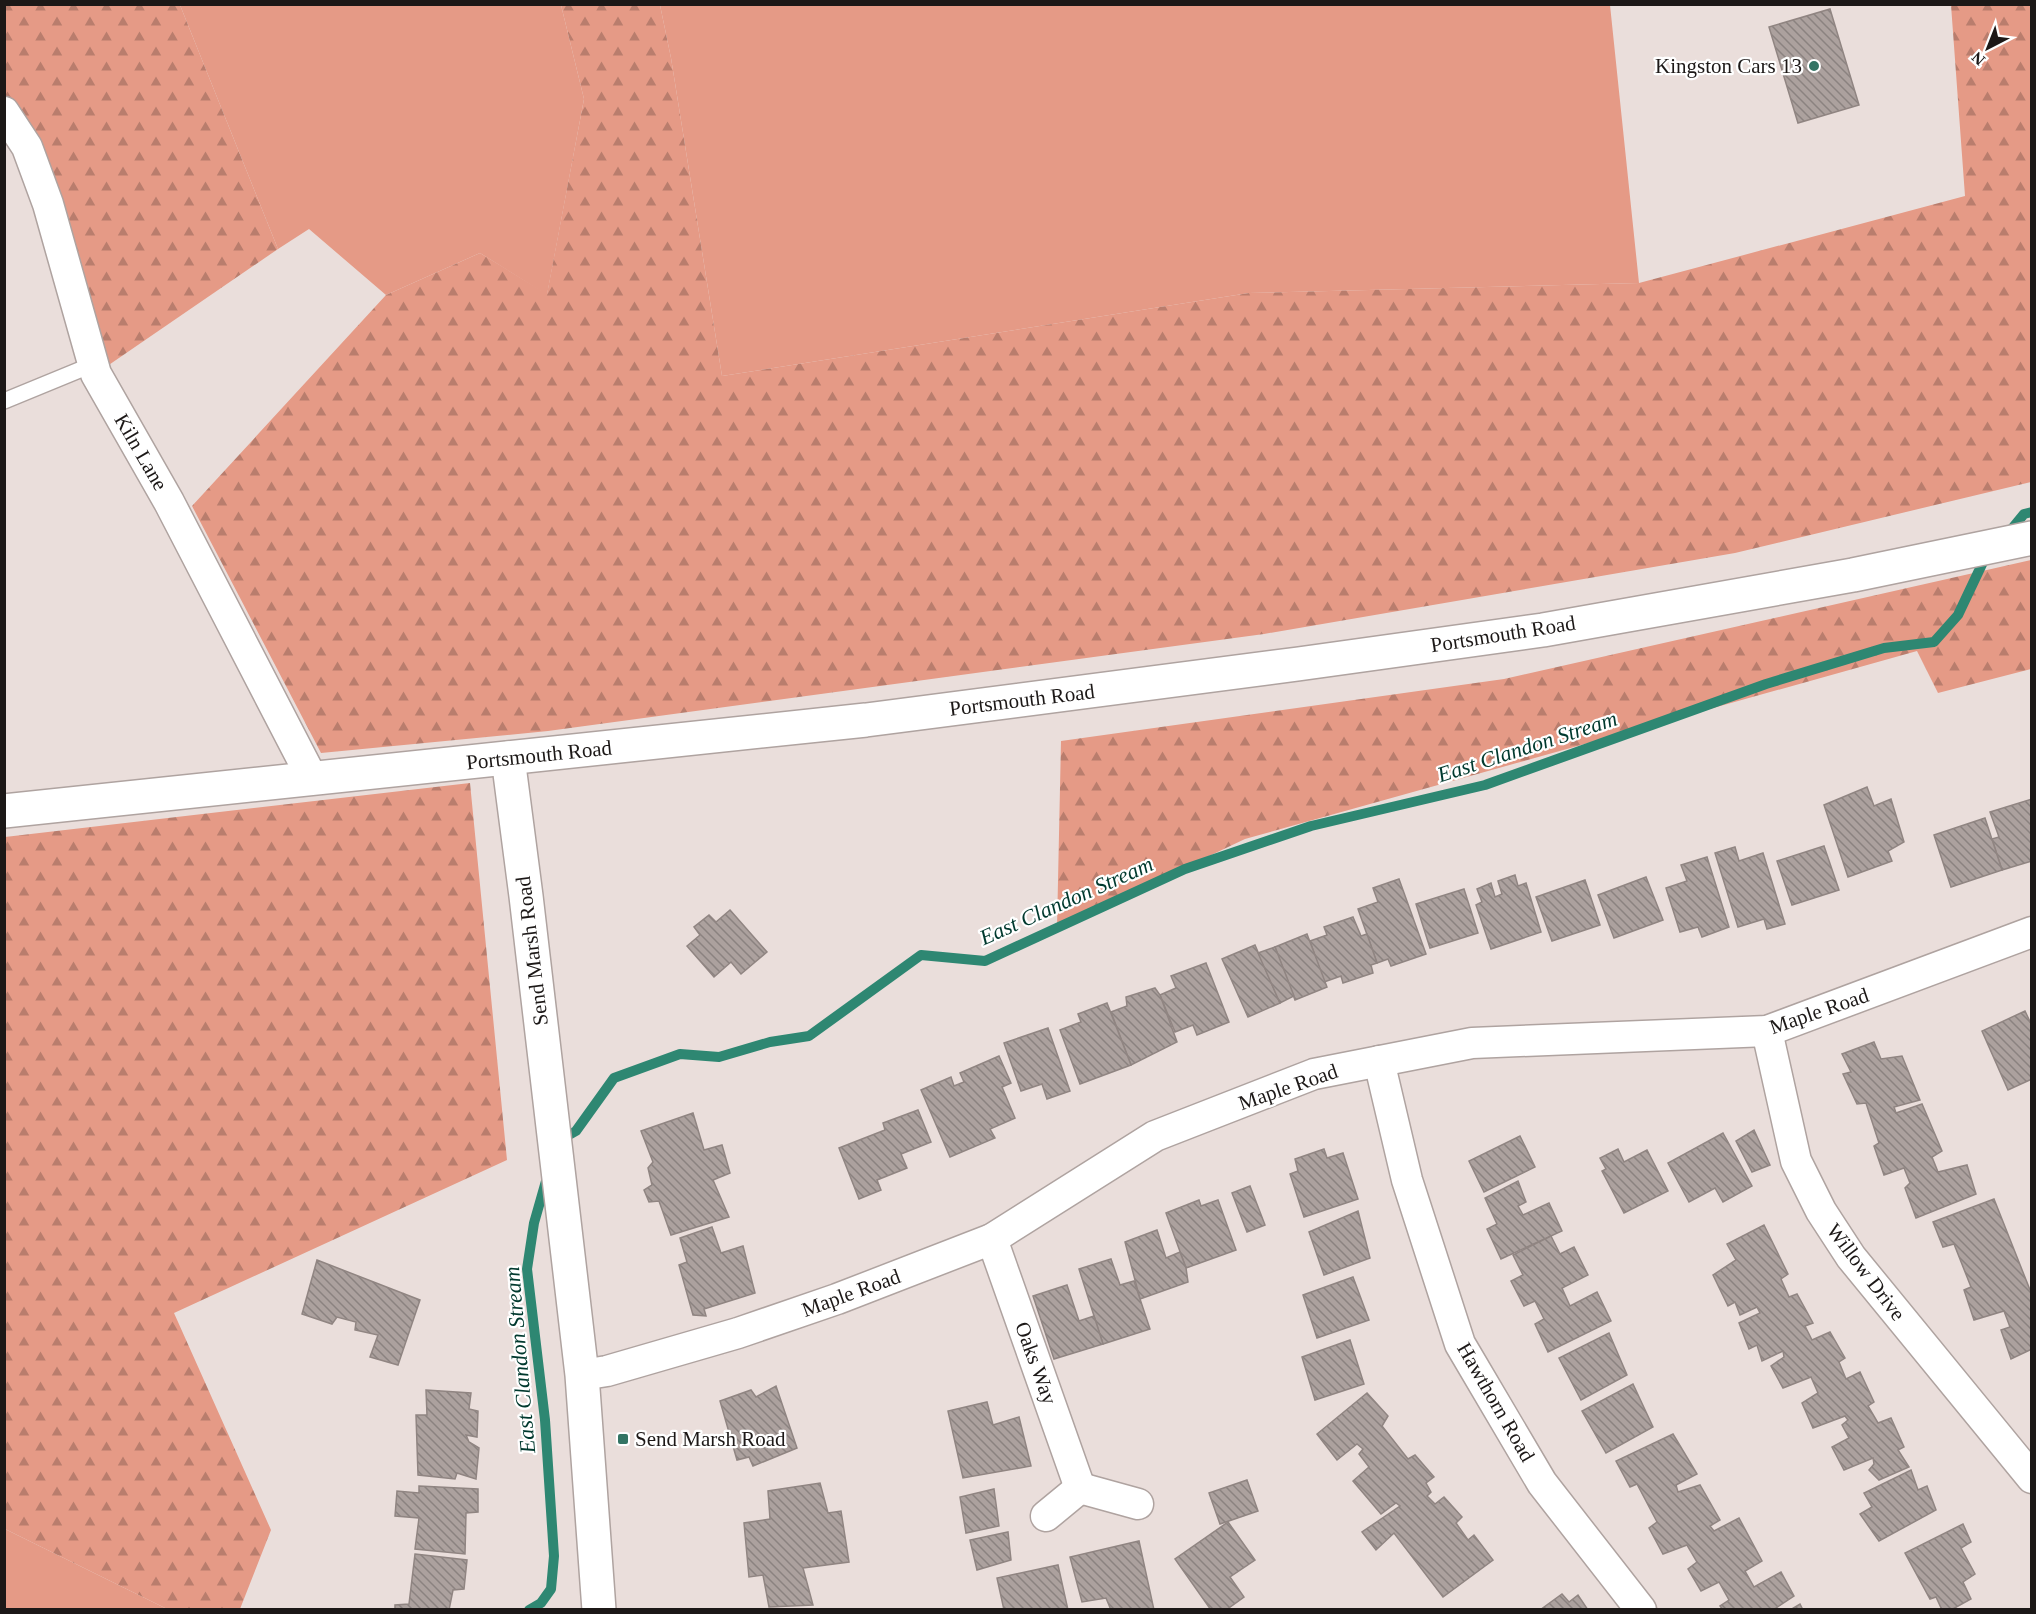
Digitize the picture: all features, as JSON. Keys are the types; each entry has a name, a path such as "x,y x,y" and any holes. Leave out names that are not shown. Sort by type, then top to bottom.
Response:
{"main road":[{"name":"Portsmouth Road","path":"4,811 866,720 1415,648 1588,622 1853,575 2031,538"},
{"name":"Send Marsh Road","path":"508,758 582,1375 599,1610"}],"street":[{"name":"Kiln Lane","path":"4,112 27,147 48,204 96,374 169,502 312,778"},
{"name":"Maple Road","path":"582,1375 608,1371 738,1333 837,1299 992,1239 1155,1136 1314,1074 1472,1043 1767,1031 2031,933"},
{"name":"Willow Drive","path":"1767,1031 1796,1161 1821,1211 1851,1257 2031,1478"},
{"name":"Hawthorn Road","path":"1379,1061 1407,1180 1460,1344 1542,1483 1641,1610"},
{"name":"Oaks Way","path":"992,1239 1080,1488"},
{"path":"1046,1516 1080,1488 1138,1504"}],"lane":[{"path":"4,401 94,364"}],"green space":[{"path":"4,5 180,5 278,249 100,371 5,106"},
{"path":"180,5 561,5 584,99 547,295 480,253 386,295 309,229 278,249"},
{"path":"561,5 660,5 671,58 722,376 1249,293 1639,283 1965,196 1951,5 2031,5 2031,482 1735,553 1264,634 548,731 321,753 192,506 386,295 480,253 547,294 584,99"},
{"path":"660,5 1610,5 1639,283 1249,293 722,376 671,58"},
{"path":"2031,560 2031,669 1938,693 1917,651 1245,839 1057,928 1061,741 1504,679"},
{"path":"470,783 507,1160 174,1313 271,1530 240,1609 167,1609 5,1529 5,837"},
{"path":"5,1529 167,1609 5,1609"}],"building":[{"name":"Kingston Cars 13","path":"1830,9 1859,105 1798,123 1769,27"},
{"path":"1867,787 1874,806 1891,799 1904,842 1888,851 1892,861 1848,877 1824,805"},
{"path":"2032,799 2032,861 2002,870 1992,839 1999,837 1990,812"},
{"path":"1985,818 2002,870 1951,887 1934,835"},
{"path":"1824,846 1839,890 1792,905 1777,861"},
{"path":"1735,847 1739,861 1763,853 1785,924 1767,929 1764,919 1738,927 1715,853"},
{"path":"1707,857 1729,927 1702,937 1698,927 1680,932 1666,888 1687,881 1681,865"},
{"path":"1515,875 1518,886 1526,883 1541,932 1491,949 1476,905 1482,902 1477,889 1491,883 1495,897 1502,894 1498,881"},
{"path":"1646,877 1663,920 1614,938 1598,895"},
{"path":"1399,879 1426,954 1391,966 1388,959 1377,963 1358,909 1378,902 1373,888"},
{"path":"1585,880 1600,925 1552,941 1536,897"},
{"path":"1464,889 1478,933 1430,948 1416,904"},
{"path":"730,910 767,952 741,974 731,962 714,977 687,946 700,935 694,927 709,915 716,922"},
{"path":"1353,917 1361,936 1367,934 1377,963 1371,965 1373,973 1343,983 1341,976 1324,982 1310,941 1327,935 1324,927"},
{"path":"1307,934 1327,987 1295,1000 1275,947"},
{"path":"1255,945 1280,1003 1248,1017 1222,959"},
{"path":"1275,947 1294,996 1280,1003 1258,953"},
{"path":"1206,963 1229,1022 1197,1035 1193,1025 1175,1032 1160,995 1176,988 1171,976"},
{"path":"1155,988 1160,995 1177,1042 1131,1065 1111,1012 1127,1006 1126,997"},
{"path":"1107,1003 1131,1065 1080,1084 1060,1030 1081,1022 1078,1014"},
{"path":"2025,1011 2032,1026 2032,1079 2008,1090 1982,1031"},
{"path":"1048,1028 1070,1091 1047,1099 1042,1084 1021,1091 1004,1043"},
{"path":"1874,1042 1881,1059 1902,1056 1920,1100 1894,1107 1896,1113 1922,1104 1942,1151 1932,1157 1938,1172 1967,1165 1976,1194 1916,1218 1905,1188 1910,1183 1904,1168 1884,1175 1874,1146 1879,1143 1866,1103 1857,1104 1843,1074 1851,1072 1842,1054"},
{"path":"999,1056 1011,1083 1002,1087 1015,1118 990,1129 995,1138 950,1157 921,1090 951,1077 954,1086 964,1082 960,1073"},
{"path":"918,1110 931,1142 901,1154 907,1168 877,1180 881,1190 859,1199 839,1148 885,1130 883,1123"},
{"path":"693,1113 704,1150 722,1145 730,1173 713,1180 729,1217 671,1235 659,1201 649,1202 644,1190 652,1185 648,1168 653,1162 641,1131"},
{"path":"1754,1130 1770,1165 1752,1172 1736,1141"},
{"path":"1723,1133 1752,1186 1723,1202 1715,1188 1689,1202 1668,1163"},
{"path":"1520,1136 1535,1167 1484,1192 1469,1161"},
{"path":"1324,1149 1327,1158 1343,1153 1358,1199 1304,1217 1290,1174 1298,1171 1295,1159"},
{"path":"1618,1149 1624,1162 1647,1150 1668,1191 1624,1213 1602,1171 1606,1169 1600,1158"},
{"path":"1518,1181 1526,1202 1518,1206 1523,1215 1549,1203 1562,1231 1501,1259 1487,1229 1497,1224 1485,1198"},
{"path":"1250,1186 1265,1225 1247,1232 1232,1193"},
{"path":"1994,1199 2032,1295 2032,1349 2011,1359 2001,1330 2010,1327 2004,1311 1974,1320 1964,1290 1971,1287 1954,1244 1943,1247 1933,1222"},
{"path":"1199,1200 1201,1206 1218,1200 1236,1250 1186,1268 1166,1213"},
{"path":"1358,1211 1370,1258 1324,1275 1309,1232"},
{"path":"1764,1225 1788,1274 1781,1279 1789,1297 1797,1294 1813,1323 1805,1326 1812,1340 1830,1332 1845,1358 1839,1362 1846,1379 1860,1372 1874,1402 1868,1406 1878,1423 1891,1418 1904,1447 1898,1450 1909,1467 1879,1480 1869,1470 1874,1464 1873,1458 1844,1470 1832,1447 1849,1438 1842,1425 1848,1420 1845,1416 1813,1428 1802,1403 1818,1393 1811,1377 1783,1388 1771,1366 1784,1357 1783,1351 1762,1361 1757,1345 1749,1349 1739,1323 1760,1313 1757,1307 1740,1315 1735,1302 1728,1306 1713,1275 1736,1260 1727,1244"},
{"path":"712,1227 721,1253 743,1246 755,1293 704,1309 706,1316 693,1315 679,1265 687,1262 680,1238"},
{"path":"1157,1230 1166,1258 1180,1252 1188,1282 1140,1299 1125,1242"},
{"path":"1551,1236 1560,1254 1574,1247 1588,1275 1562,1288 1570,1306 1597,1292 1611,1321 1548,1352 1535,1324 1544,1319 1535,1301 1524,1306 1511,1281 1523,1275 1513,1255"},
{"path":"1111,1259 1120,1285 1134,1281 1150,1329 1103,1344 1079,1269"},
{"path":"317,1260 420,1300 398,1365 370,1357 378,1335 355,1330 356,1322 337,1317 332,1324 302,1314"},
{"path":"1353,1277 1369,1320 1317,1338 1303,1295"},
{"path":"1067,1285 1079,1321 1094,1316 1103,1344 1054,1359 1033,1296"},
{"path":"1609,1333 1627,1375 1581,1400 1559,1358"},
{"path":"1350,1340 1364,1384 1315,1400 1302,1357"},
{"path":"1633,1384 1653,1427 1606,1453 1582,1411"},
{"path":"776,1386 797,1448 753,1466 749,1457 737,1460 720,1401 751,1390 756,1397"},
{"path":"426,1390 471,1393 469,1409 478,1411 477,1437 466,1435 469,1442 479,1448 476,1479 457,1473 455,1479 418,1475 416,1415 427,1415"},
{"path":"1367,1393 1388,1416 1382,1426 1408,1459 1415,1455 1434,1477 1426,1483 1431,1492 1427,1496 1435,1504 1444,1497 1462,1517 1456,1523 1468,1540 1474,1535 1493,1560 1443,1597 1394,1533 1376,1550 1362,1532 1400,1506 1396,1503 1381,1514 1353,1481 1369,1467 1359,1454 1363,1449 1357,1444 1337,1460 1317,1434"},
{"path":"987,1402 993,1425 1019,1417 1031,1466 963,1478 948,1411"},
{"path":"1673,1434 1697,1474 1676,1485 1678,1492 1700,1485 1720,1520 1710,1526 1714,1531 1739,1518 1762,1561 1745,1571 1754,1587 1781,1572 1794,1596 1773,1610 1723,1610 1720,1606 1729,1600 1719,1582 1701,1591 1688,1569 1697,1562 1687,1545 1663,1554 1649,1528 1657,1522 1637,1484 1630,1487 1616,1461"},
{"path":"1911,1470 1918,1490 1927,1486 1936,1510 1879,1541 1860,1514 1872,1507 1864,1493"},
{"path":"1247,1480 1258,1511 1220,1524 1209,1493"},
{"path":"820,1483 828,1513 841,1511 849,1562 803,1568 813,1605 769,1607 763,1575 749,1577 744,1523 770,1519 768,1491"},
{"path":"419,1486 478,1489 478,1512 466,1513 465,1554 415,1549 419,1518 395,1516 397,1491 419,1493"},
{"path":"994,1489 999,1526 966,1533 960,1497"},
{"path":"1228,1522 1255,1560 1230,1577 1244,1597 1226,1610 1211,1610 1175,1559"},
{"path":"1963,1524 1971,1542 1961,1548 1975,1574 1963,1582 1971,1599 1951,1610 1942,1610 1936,1597 1930,1599 1905,1553"},
{"path":"1008,1532 1011,1560 977,1570 970,1540"},
{"path":"1139,1541 1154,1610 1111,1610 1106,1598 1082,1602 1070,1557"},
{"path":"415,1554 467,1560 464,1589 453,1590 449,1610 395,1610 395,1605 409,1604"},
{"path":"1058,1565 1068,1610 1004,1610 997,1578"},
{"path":"1562,1594 1569,1602 1578,1595 1588,1610 1540,1610"},
{"path":"1800,1604 1803,1610 1790,1610"}],"waterway":[{"name":"East Clandon Stream","path":"2006,536 2024,514 2032,512"},
{"name":"East Clandon Stream","path":"560,1140 576,1131 614,1078 680,1054 719,1057 770,1042 809,1036 921,955 985,961 1185,869 1311,826 1485,785 1766,684 1884,648 1934,642 1958,615 1984,560 1990,554"},
{"name":"East Clandon Stream","path":"529,1610 541,1603 551,1589 554,1556 545,1420 527,1269 534,1223 548,1174"}],"place":[{"name":"Kingston Cars 13","path":"1814,66"},
{"name":"Send Marsh Road","path":"623,1439"}]}
